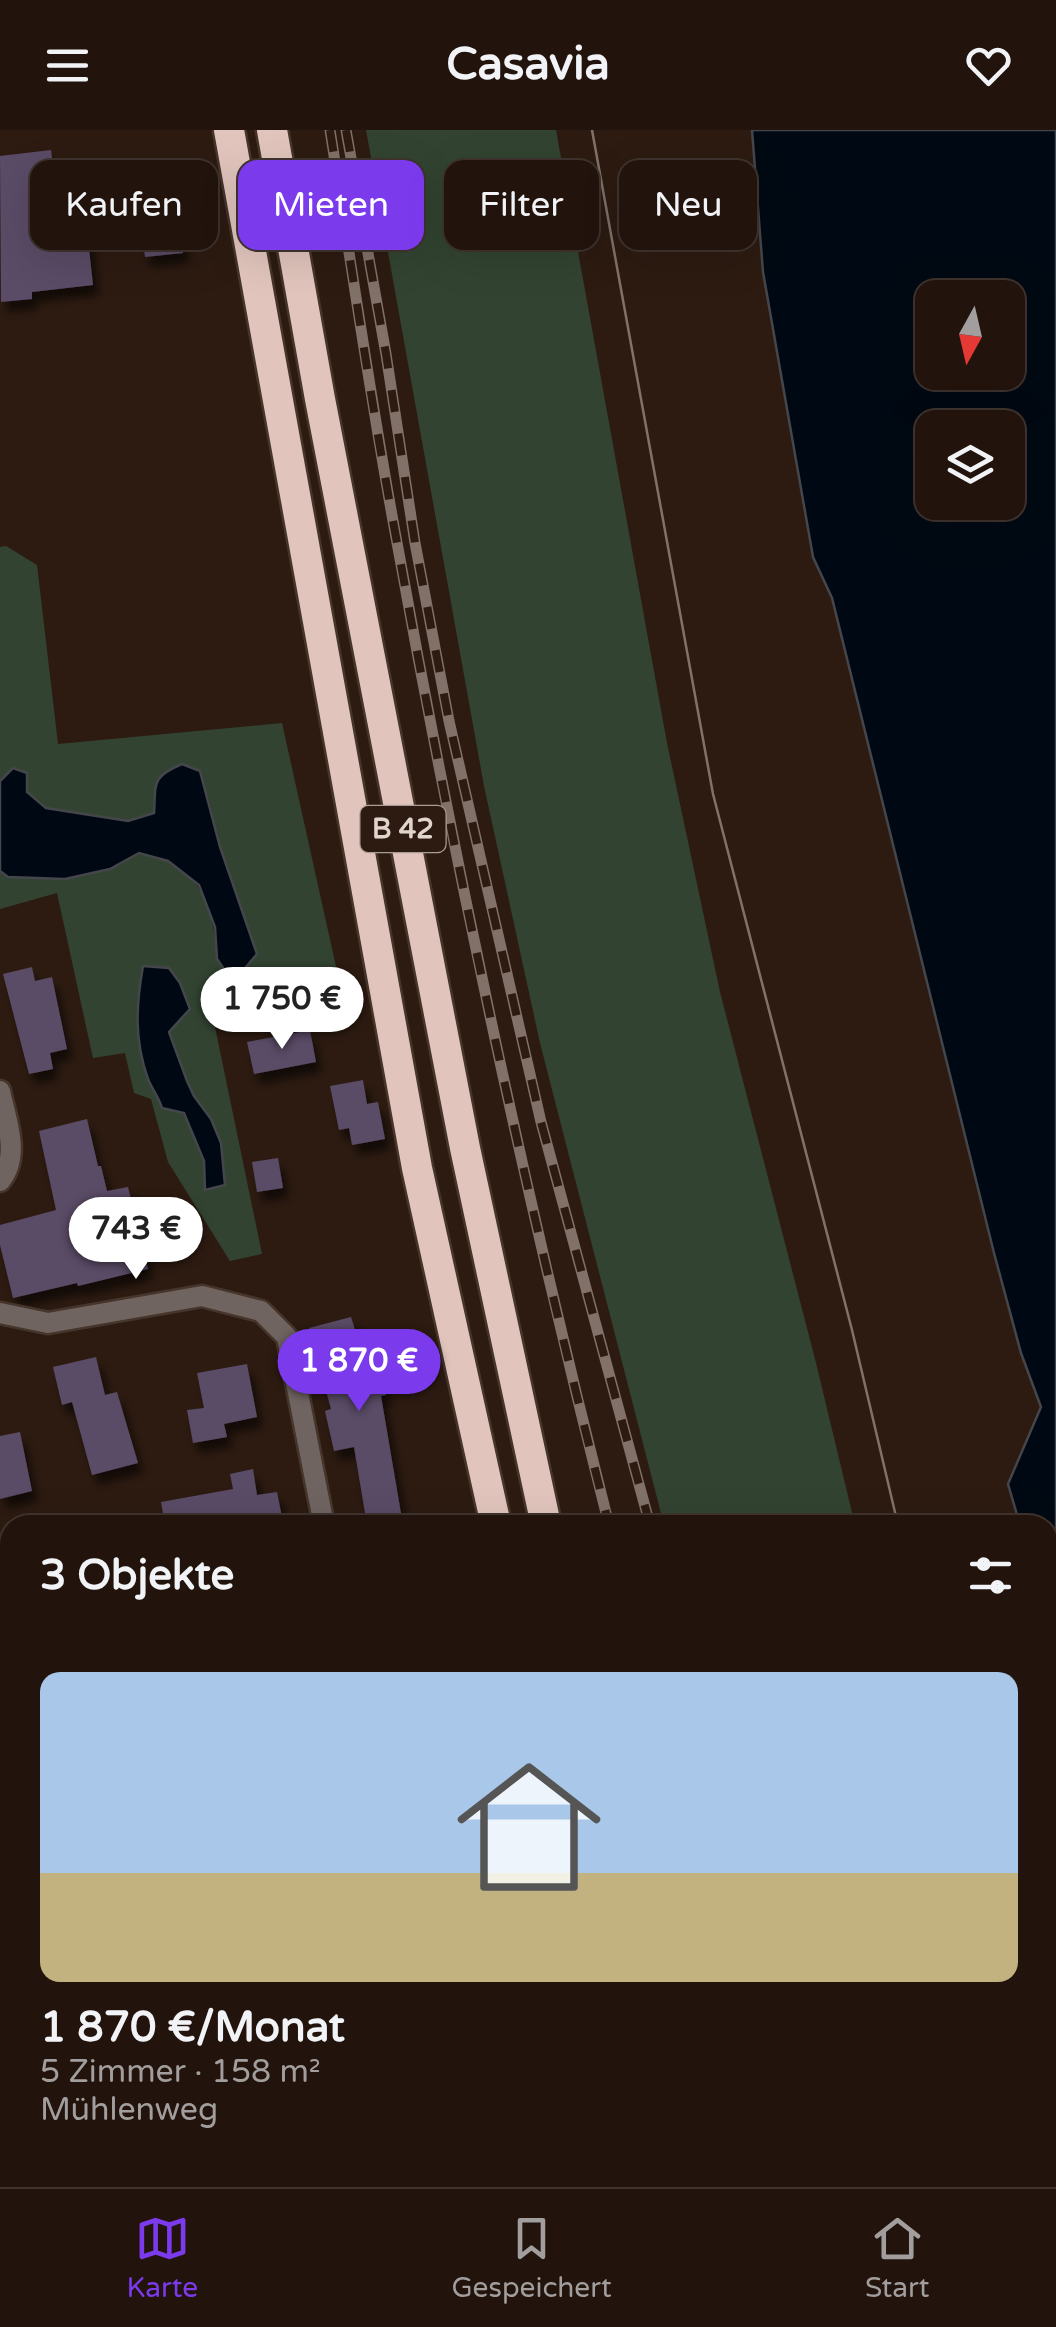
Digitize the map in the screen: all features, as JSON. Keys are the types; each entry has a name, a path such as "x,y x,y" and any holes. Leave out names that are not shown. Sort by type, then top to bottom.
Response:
{"highway":[{"name":"B 42","path":"228,130 417,1168 494,1515"},
{"name":"B 42","path":"272,130 320,399 462,1129 544,1515"}],"street":[{"path":"0,1091 12,1148 9,1170 0,1181"},
{"path":"0,1314 48,1323 202,1296 261,1311 288,1337 322,1515"}],"green space":[{"path":"366,130 556,130 561,160 444,160 444,250 578,250 667,743 720,992 853,1515 661,1515 540,1043 484,786 388,250 424,250 424,160 371,160"},
{"path":"6,546 37,565 58,744 282,723 339,980 209,998 262,1254 230,1261 168,1162 151,1099 134,1093 125,1053 93,1058 57,893 0,909 0,871 8,877 110,869 139,853 170,862 193,880 211,916 217,959 257,954 220,847 208,796 156,783 154,813 128,821 46,808 27,792 14,768 0,781 0,547","holes":["143,966 187,1081 211,1119 205,1190 204,1161 184,1113 162,1108 143,1065 137,1022"]}],"shaded area":[{"path":"752,130 1056,130 1056,1515 1017,1515 1008,1484 1041,1407 1021,1353 994,1253 832,598 813,557 763,272"},
{"path":"182,764 200,771 220,847 257,954 240,974 226,972 217,959 215,927 199,885 168,861 139,853 110,869 65,879 8,877 0,871 0,781 13,768 27,773 27,792 46,808 128,821 154,813 157,782"},
{"path":"143,966 169,968 190,1009 169,1032 194,1096 211,1119 221,1143 225,1185 205,1190 204,1161 184,1113 162,1108 148,1079 138,1022"}],"building":[{"path":"51,150 52,160 30,160 30,250 89,250 93,285 32,292 32,299 1,302 0,156"},
{"path":"144,250 183,250 183,253 145,257"},
{"path":"32,967 35,981 52,977 67,1049 50,1053 53,1069 29,1074 3,974"},
{"path":"310,1030 316,1062 254,1074 247,1042"},
{"path":"363,1080 367,1104 378,1102 385,1139 352,1145 349,1128 339,1130 330,1086"},
{"path":"87,1119 107,1191 128,1187 148,1269 13,1298 0,1245 0,1225 56,1210 39,1131"},
{"path":"278,1158 283,1188 257,1192 252,1162"},
{"path":"351,1317 357,1336 370,1333 386,1395 381,1396 401,1515 365,1515 354,1447 334,1451 325,1411 331,1409 309,1328"},
{"path":"96,1357 105,1395 117,1392 138,1463 92,1475 72,1402 62,1405 53,1367"},
{"path":"247,1364 257,1417 224,1424 227,1437 193,1443 187,1410 204,1408 197,1373"},
{"path":"20,1432 32,1491 0,1499 0,1436"},
{"path":"253,1469 257,1495 277,1492 282,1515 163,1515 161,1502 233,1489 230,1474"}],"tram line":[{"path":"592,130 713,794 852,1330 896,1515"}],"railway":[{"path":"330,130 380,444 444,794 522,1160 607,1515"},
{"path":"346,130 449,721 541,1122 647,1515"}]}
